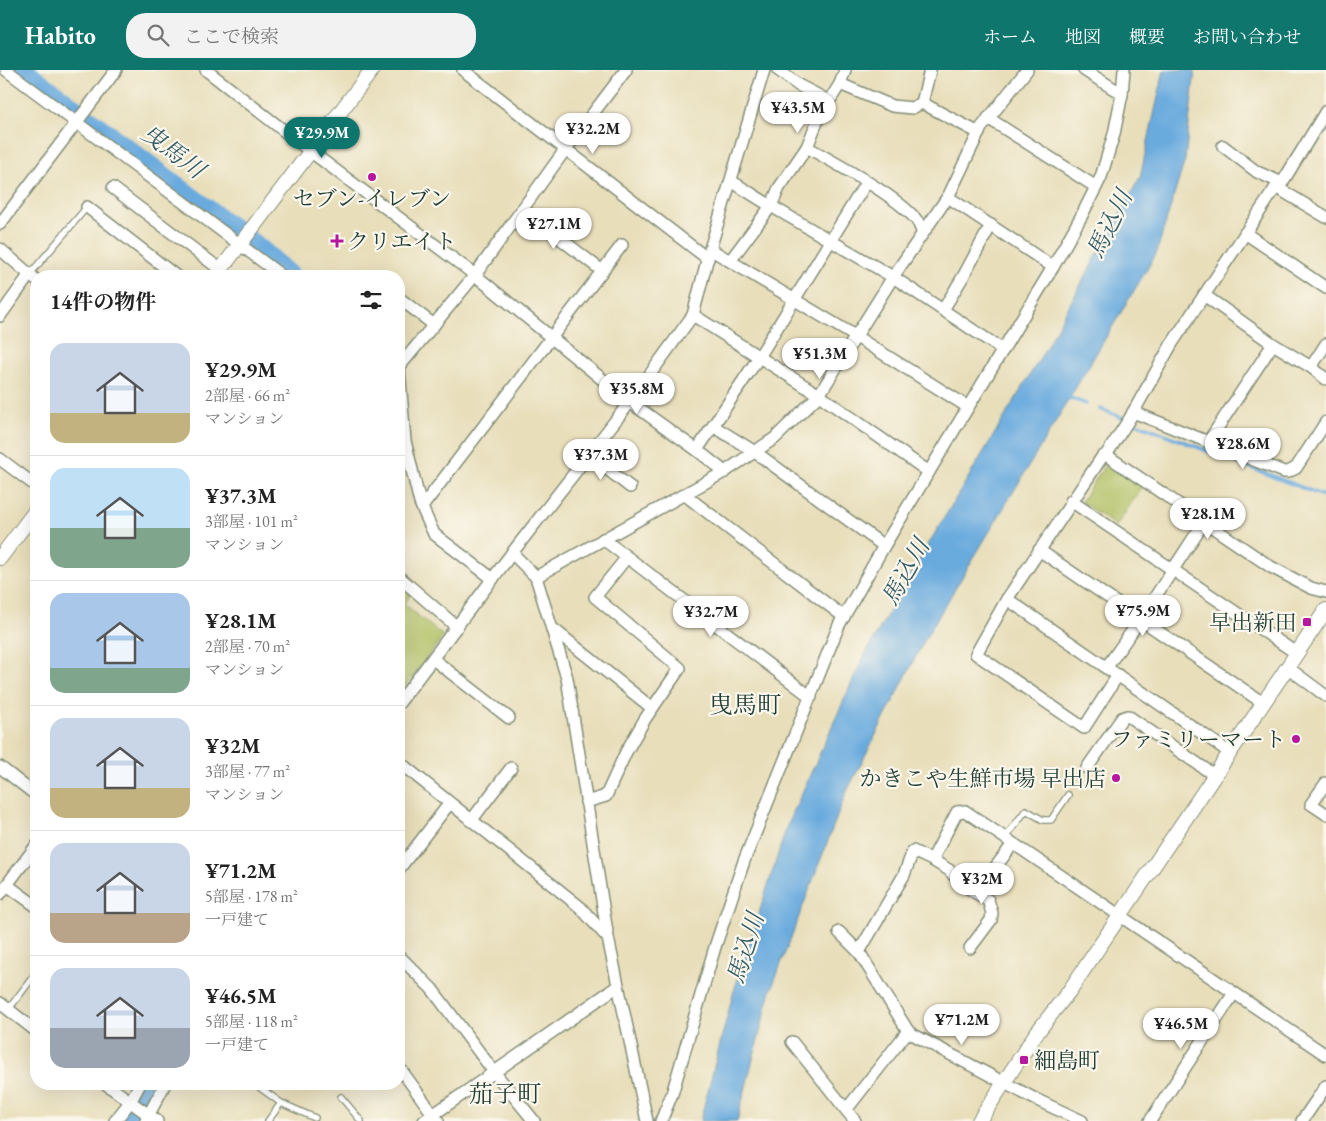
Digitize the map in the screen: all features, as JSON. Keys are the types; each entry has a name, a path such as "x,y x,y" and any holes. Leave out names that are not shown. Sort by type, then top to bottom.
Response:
{"street":[{"path":"6,70 274,270"},
{"path":"0,224 78,123 116,70"},
{"path":"206,70 475,275 630,402 725,472"},
{"path":"220,270 372,70"},
{"path":"462,70 565,150 709,254 730,261 968,407"},
{"path":"405,360 475,275 565,150 626,70"},
{"path":"405,696 512,553 630,402 693,315 709,254 764,70"},
{"path":"778,70 798,85 829,101"},
{"path":"730,261 771,206 779,188 807,147 819,117 840,84 845,70"},
{"path":"840,84 892,106 912,108 922,103 930,70"},
{"path":"536,577 725,472 775,438 819,394 893,277 948,197 988,118 1025,70"},
{"path":"1084,70 1122,94"},
{"path":"661,1121 672,1094 714,947 744,862 844,617 884,546 1053,267 1096,187 1101,177 1114,134 1122,94 1124,70"},
{"path":"922,103 979,133"},
{"path":"1118,675 1084,728 976,654 1007,598 1071,501 1102,457 1106,455 1130,418 1171,345 1279,185 1326,111"},
{"path":"988,118 1096,187"},
{"path":"1223,146 1257,172 1326,217"},
{"path":"807,147 884,193 908,212 918,223 923,233"},
{"path":"731,181 893,277 1003,350"},
{"path":"697,450 759,357 866,183"},
{"path":"113,188 214,270"},
{"path":"948,197 1053,267"},
{"path":"87,207 168,270"},
{"path":"522,209 601,270"},
{"path":"943,310 991,225"},
{"path":"1245,233 1326,288"},
{"path":"422,507 601,270 622,245"},
{"path":"0,249 30,274"},
{"path":"0,316 30,281"},
{"path":"1204,295 1326,379"},
{"path":"405,303 434,325"},
{"path":"693,315 819,394 929,472"},
{"path":"1208,442 1273,344"},
{"path":"1311,367 1326,344"},
{"path":"1130,418 1208,442 1284,472 1296,468 1326,422"},
{"path":"713,426 755,452 884,546"},
{"path":"405,441 422,507 434,534 493,579"},
{"path":"589,455 630,487"},
{"path":"1106,455 1271,567 1311,588 1326,592"},
{"path":"0,459 30,482"},
{"path":"685,495 844,617"},
{"path":"1071,501 1296,654"},
{"path":"0,558 30,518"},
{"path":"1106,668 1204,522"},
{"path":"603,539 811,697"},
{"path":"1039,550 1263,703"},
{"path":"512,553 536,577 567,678 608,938 647,1121"},
{"path":"586,802 606,796 626,752 652,708 680,668 595,596 627,557"},
{"path":"405,582 457,627"},
{"path":"1007,598 1229,752"},
{"path":"980,1121 1035,1035 1070,990 1326,610"},
{"path":"552,628 652,708"},
{"path":"433,659 508,718"},
{"path":"1288,667 1326,696"},
{"path":"1087,768 1122,718 1128,716 1214,775"},
{"path":"0,767 30,790"},
{"path":"405,767 580,907 608,938"},
{"path":"471,821 511,768"},
{"path":"1326,783 1312,804 1326,814"},
{"path":"405,862 449,804"},
{"path":"932,860 957,812 964,810 1326,1055"},
{"path":"976,893 1009,841"},
{"path":"859,952 904,875 913,851 949,870 961,883 988,900 992,913 991,920 970,948"},
{"path":"30,854 3,889 30,903"},
{"path":"839,932 859,952 908,1031 919,1039 1005,1082 1035,1099 1059,1116 1082,1121"},
{"path":"405,962 432,989 494,1072 534,1121"},
{"path":"424,1121 436,1117 494,1072 618,986"},
{"path":"1150,1121 1234,993"},
{"path":"4,1007 30,1026"},
{"path":"846,1110 908,1031"},
{"path":"792,1042 855,1121"},
{"path":"405,1075 436,1117"},
{"path":"1302,1121 1326,1086"},
{"path":"114,1090 149,1117 162,1090"},
{"path":"115,1121 131,1103 137,1090"}],"lane":[{"path":"38,270 87,207"},
{"path":"1009,841 1026,810 1043,820 1051,820 1068,795"},
{"path":"4,1007 30,979"},
{"path":"263,1090 281,1103 315,1118"},
{"path":"341,1097 361,1121"},
{"path":"268,1121 281,1103"}],"green space":[{"path":"1107,462 1143,486 1116,526 1081,502"},
{"path":"405,589 411,594 405,603"},
{"path":"405,605 443,636 405,687"}],"water":[{"path":"1164,70 1195,70 1185,160 1156,254 925,639 846,793 771,990 737,1121 700,1121 733,994 787,826 862,660 908,578 1043,353 1140,177"}],"waterway":[{"name":"曳馬川","path":"23,70 257,247 283,270"},
{"path":"1065,396 1086,404"},
{"path":"1100,409 1326,497"},
{"name":"曳馬川","path":"127,1121 147,1090"}],"place":[{"name":"セブン-イレブン","path":"372,177"},
{"name":"クリエイト","path":"337,241"},
{"name":"早出新田","path":"1307,622"},
{"name":"ファミリーマート","path":"1296,739"},
{"name":"かきこや生鮮市場 早出店","path":"1116,778"},
{"name":"細島町","path":"1024,1060"}],"district":[{"name":"曳馬町","path":"745,704"},
{"name":"茄子町","path":"505,1093"}],"water label":[{"name":"馬込川","path":"1109,224"},
{"name":"馬込川","path":"905,572"},
{"name":"馬込川","path":"745,948"}]}
